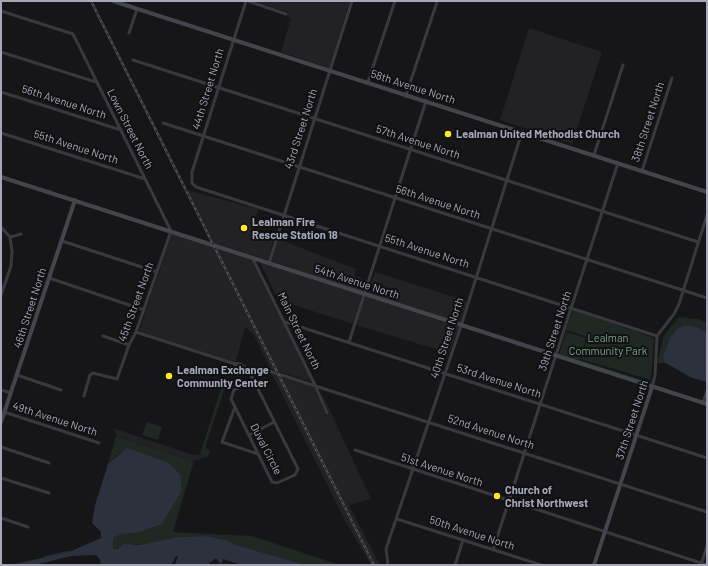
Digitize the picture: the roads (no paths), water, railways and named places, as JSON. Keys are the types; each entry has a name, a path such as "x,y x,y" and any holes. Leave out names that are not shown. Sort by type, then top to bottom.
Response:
{"street":[{"name":"58th Avenue North","path":"113,1 707,192"},
{"path":"247,1 286,14"},
{"name":"44th Street North","path":"192,183 192,172 233,39 247,1"},
{"name":"43rd Street North","path":"269,263 352,1"},
{"path":"368,82 395,1"},
{"path":"406,95 437,2"},
{"path":"129,33 138,9"},
{"name":"Lown Street North","path":"1,11 73,34 171,231"},
{"path":"1,52 96,82"},
{"name":"57th Avenue North","path":"134,60 698,242"},
{"path":"594,156 623,65"},
{"name":"38th Street North","path":"642,171 672,78"},
{"name":"56th Avenue North","path":"1,92 121,130"},
{"path":"349,342 426,101"},
{"name":"56th Avenue North","path":"163,123 707,298"},
{"name":"40th Street North","path":"388,565 386,549 461,326 522,132"},
{"name":"55th Avenue North","path":"1,133 145,179"},
{"name":"39th Street North","path":"493,550 588,260 618,163"},
{"name":"54th Avenue North","path":"1,177 705,404"},
{"name":"55th Avenue North","path":"192,183 196,187 208,191 657,336"},
{"name":"46th Street North","path":"1,422 75,200"},
{"path":"657,336 674,314 707,215"},
{"path":"1,227 10,238 12,251 10,266 1,295"},
{"name":"45th Street North","path":"84,396 90,375 93,373 117,379 136,332 171,231"},
{"path":"10,238 21,234"},
{"path":"62,241 157,272"},
{"name":"Main Street North","path":"252,257 285,322 327,413"},
{"path":"49,278 144,310"},
{"name":"53rd Avenue North","path":"285,322 707,458"},
{"name":"Duval Circle","path":"136,332 232,363 240,364 247,369 254,380 298,472 295,475 275,484 272,482 230,397 232,392 254,380"},
{"path":"103,336 130,345"},
{"name":"37th Street North","path":"594,565 652,387 655,376 657,336"},
{"name":"52nd Avenue North","path":"269,371 707,512"},
{"path":"17,375 61,390"},
{"path":"1,390 11,393"},
{"path":"705,404 707,391"},
{"path":"235,407 222,442 258,454"},
{"name":"49th Avenue North","path":"4,412 99,443"},
{"path":"249,435 274,422"},
{"path":"1,447 49,463"},
{"name":"51st Avenue North","path":"355,450 412,470 707,565"},
{"path":"1,478 49,493"},
{"path":"1,518 28,527"},
{"name":"50th Avenue North","path":"397,519 541,565"},
{"path":"455,565 463,540"},
{"path":"701,564 707,546"}],"water":[{"path":"685,325 697,327 707,333 707,382 690,377 664,362 663,355 671,337 677,329"},
{"path":"127,448 169,463 181,476 182,491 163,524 137,533 122,534 113,538 113,549 118,549 124,544 140,545 178,537 206,536 227,540 233,544 306,565 242,565 223,559 221,565 216,558 207,565 175,565 178,556 176,556 171,565 101,565 100,560 96,555 71,556 35,565 10,565 69,552 101,538 101,532 92,523 95,505 108,464"}],"waterway":[{"path":"44,557 70,551"}],"railway":[{"path":"91,1 374,565"}],"place":[{"name":"Lealman United Methodist Church","path":"448,134"},
{"name":"Lealman Fire Rescue Station 18","path":"244,228"},
{"name":"Lealman Exchange Community Center","path":"169,376"},
{"name":"Church of Christ Northwest","path":"497,496"}],"park label":[{"name":"Lealman Community Park","path":"608,344"}]}
